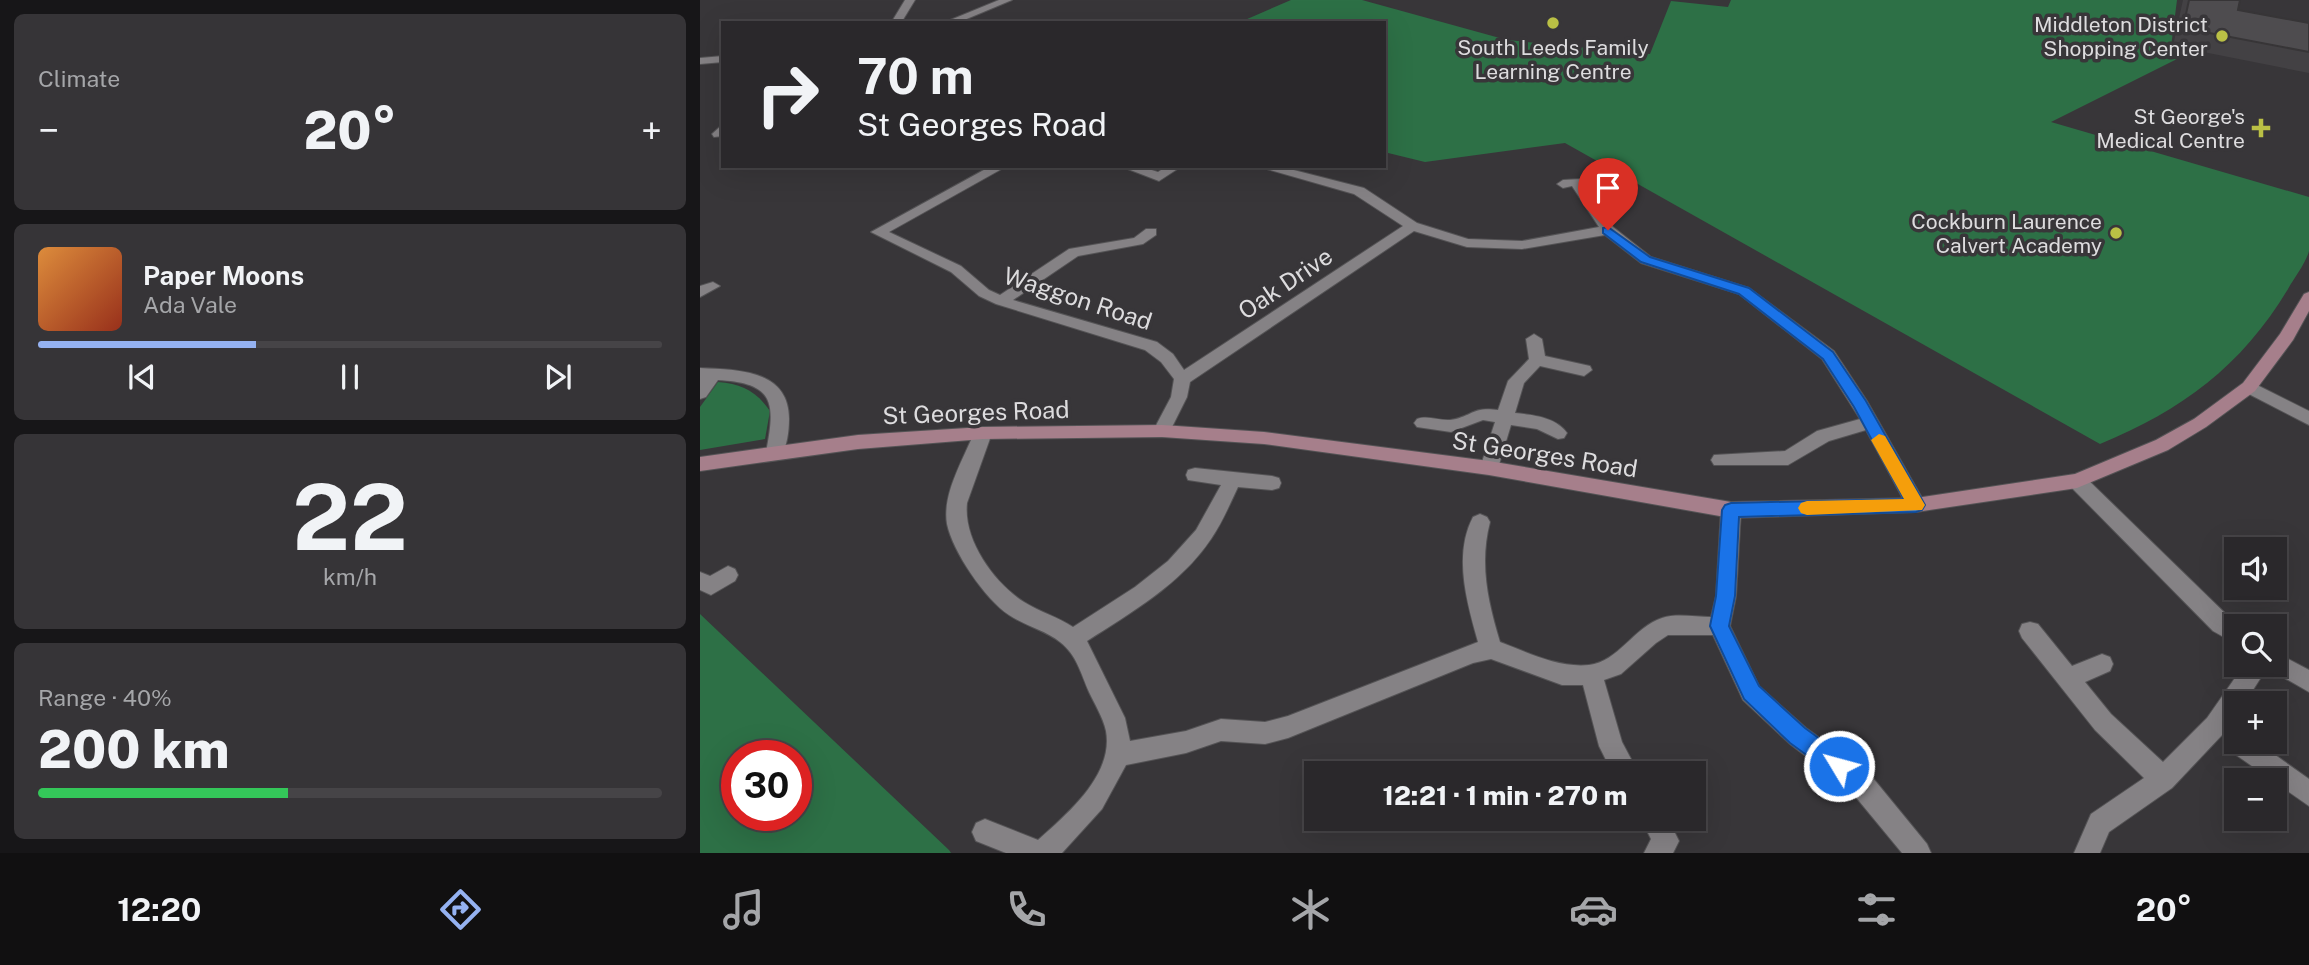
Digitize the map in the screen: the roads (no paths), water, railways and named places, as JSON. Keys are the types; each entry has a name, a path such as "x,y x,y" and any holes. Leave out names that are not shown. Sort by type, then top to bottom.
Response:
{"street":[{"path":"897,21 910,0"},
{"path":"953,21 1007,0"},
{"path":"700,61 721,59"},
{"name":"Waggon Road","path":"997,168 878,232 956,269 984,293 1001,301 1151,346 1178,370 1182,379"},
{"path":"1132,168 1158,177 1173,168"},
{"path":"1270,168 1359,191 1412,226 1467,243 1508,244 1608,230"},
{"path":"1563,184 1576,182 1608,230 1646,260 1744,291 1828,355 1916,505"},
{"name":"Oak Drive","path":"1182,379 1412,226"},
{"path":"1001,301 1074,252 1138,241 1151,232"},
{"name":"St Georges Road","path":"700,464 858,442 983,433 1162,431 1264,438 1489,468 1731,510 1916,505 2077,481 2162,445 2200,423 2249,387 2287,336 2309,297"},
{"path":"1534,339 1537,360"},
{"path":"1537,360 1584,370"},
{"path":"1489,468 1516,380 1537,360"},
{"path":"700,393 707,374 736,374 754,379 778,396 782,407 782,424 775,452"},
{"path":"1162,431 1179,397 1182,379"},
{"path":"2249,387 2309,419"},
{"path":"1423,423 1451,426 1482,414 1541,424 1558,433"},
{"path":"1720,460 1788,458 1823,436 1869,423"},
{"path":"983,433 961,488 956,522 966,551 1010,603 1054,626 1072,639 1085,656 1118,733 1119,755 1108,781 1059,838 1041,853 985,832"},
{"path":"1195,475 1272,483"},
{"path":"1072,639 1154,585 1180,562 1203,536 1233,479"},
{"path":"2077,481 2224,626"},
{"path":"1731,510 1726,596 1720,626 1751,693 1798,736 1859,781 1918,853"},
{"path":"1479,522 1473,582 1491,649"},
{"path":"1119,755 1186,742 1220,730 1265,733 1288,727 1472,653 1491,649 1562,676 1591,675 1613,667 1648,636 1665,626 1720,626"},
{"path":"2029,631 2103,722 2163,779"},
{"path":"2069,678 2102,664"},
{"path":"2287,669 2309,682"},
{"path":"1591,675 1611,746 1620,761"},
{"path":"2087,853 2100,824 2163,779 2215,726 2249,677"},
{"path":"2215,726 2224,733"},
{"path":"2254,754 2309,794"},
{"path":"1657,853 1666,841 1661,831"}],"place":[{"name":"South Leeds Family Learning Centre","path":"1553,23"},
{"name":"Middleton District Shopping Center","path":"2222,36"},
{"name":"St George's Medical Centre","path":"2261,128"},
{"name":"Cockburn Laurence Calvert Academy","path":"2116,233"}]}
